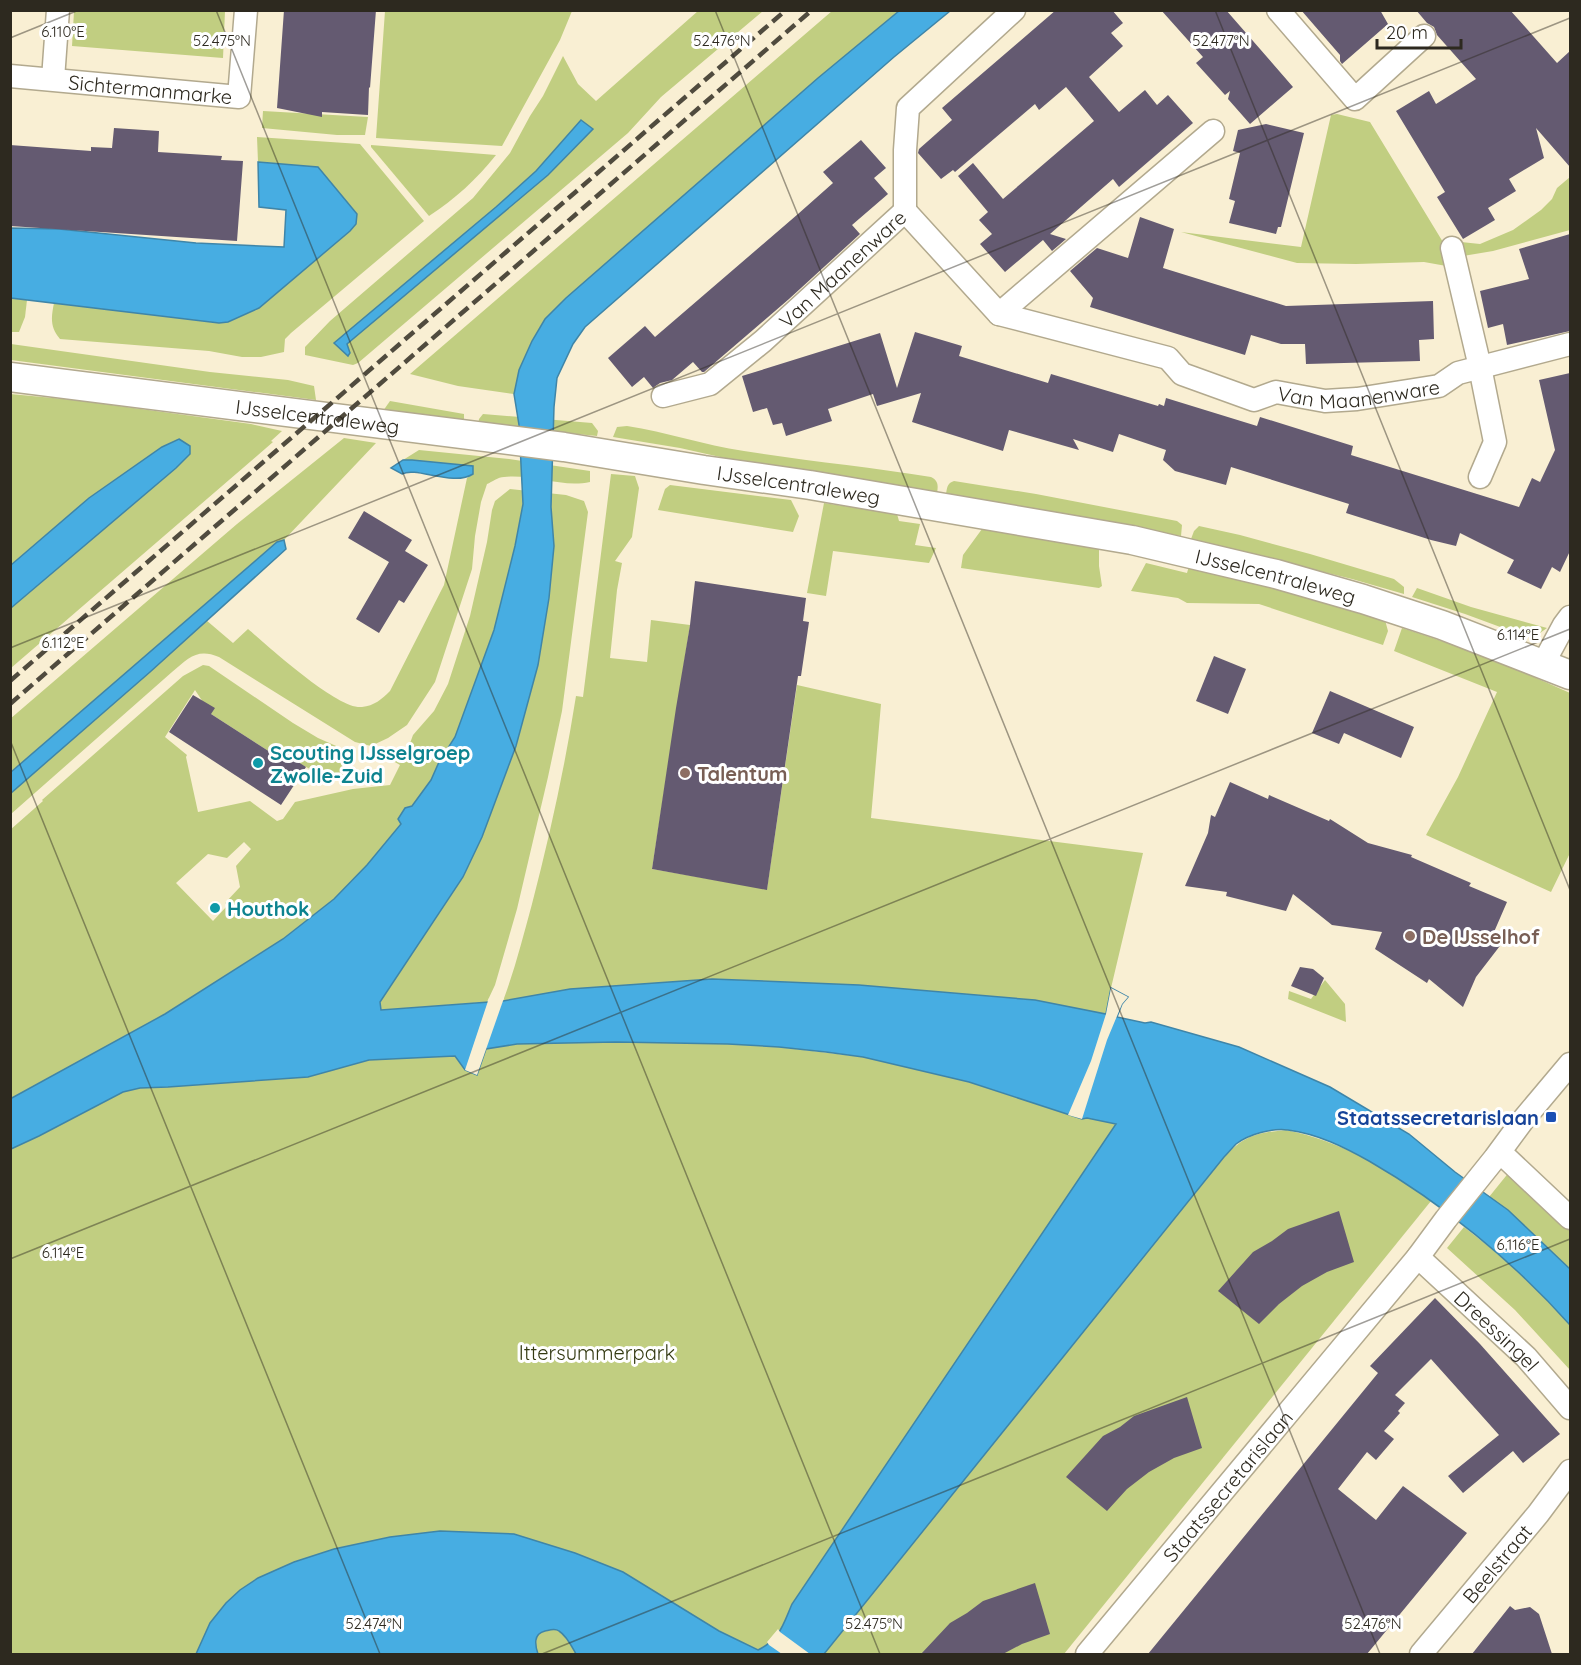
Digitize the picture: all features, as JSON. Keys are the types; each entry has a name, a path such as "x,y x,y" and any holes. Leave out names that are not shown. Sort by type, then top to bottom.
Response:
{"street":[{"path":"53,80 58,10"},
{"name":"Sichtermanmarke","path":"10,76 239,97 246,10"},
{"path":"905,211 908,108 1014,10"},
{"path":"1278,10 1356,99 1425,36"},
{"path":"999,314 1213,131"},
{"name":"Van Maanenware","path":"663,396 710,384 763,340 905,211 999,314 1168,358 1182,374 1254,400 1276,392 1325,401 1357,399 1439,386 1458,373 1570,344"},
{"path":"1452,248 1495,442 1480,477"},
{"name":"IJsselcentraleweg","path":"10,378 564,447 1132,540 1276,574 1363,599 1442,625 1570,675"},
{"path":"1543,664 1570,617"},
{"name":"Staatssecretarislaan","path":"1087,1654 1418,1257 1523,1120 1570,1064"},
{"path":"1497,1155 1570,1218"},
{"name":"Dreessingel","path":"1418,1257 1526,1357 1570,1408"},
{"name":"Beelstraat","path":"1421,1654 1538,1514 1570,1471"}],"green space":[{"path":"385,10 572,11 560,40 502,146 376,138"},
{"path":"74,11 225,11 223,58 72,46"},
{"path":"698,11 763,11 661,97 628,133 358,363 353,365 305,355 305,347 330,321 473,198 510,153 563,56 578,84 596,101","holes":["581,120 548,175 346,344 335,343 536,171"]},
{"path":"832,11 899,11 545,319 519,370 514,394 458,386 410,374"},
{"path":"263,111 368,117 365,135 337,135 262,128"},
{"path":"1337,114 1370,122 1449,252 1452,267 1424,262 1297,263 1181,232 1301,247 1331,115"},
{"path":"257,137 360,144 424,221 291,333 285,339 284,352 261,357 242,357 209,351 60,339 52,322 54,303 218,323 228,322 261,306 350,231 357,214 318,167 258,162"},
{"path":"371,145 496,155 465,188 429,216"},
{"path":"1570,177 1570,230 1493,251 1463,256 1461,242 1480,244 1513,230 1541,210 1552,199 1557,188"},
{"path":"11,298 27,300 25,317 19,332 11,332"},
{"path":"11,344 210,372 288,380 314,386 316,400 11,360"},
{"path":"10,394 75,400 251,424 282,431 271,441 273,442 11,668 11,608 190,454 162,447 89,498 11,565"},
{"path":"390,401 464,414 464,424 383,411"},
{"path":"483,414 592,423 598,431 597,436 478,426"},
{"path":"627,426 744,451 931,477 937,484 937,494 747,463 680,448 613,437 617,427"},
{"path":"344,438 376,443 284,540 277,542 11,772 10,719 237,524"},
{"path":"419,450 509,459 590,471 590,482 569,483 526,477 504,477 487,484 475,536 472,569 435,682 407,725 371,746 355,742 219,657 199,654 172,672 11,814 10,793 150,672 206,620 233,643 248,629 304,676 351,705 362,707 374,704 384,697 390,691 444,585 467,478 473,474 472,466 403,460"},
{"path":"611,474 635,476 639,488 632,537 615,561 622,563 610,658 647,662 651,620 690,625 652,869 767,889 797,685 881,704 871,818 1143,853 1106,1014 1035,1000 859,985 712,979 503,1001 519,953 545,852 576,696 583,697"},
{"path":"954,481 1177,521 1182,525 1181,536 946,494 949,484"},
{"path":"670,485 791,500 799,516 793,532 658,510 665,489"},
{"path":"510,489 566,495 584,501 588,512 562,711 517,909 495,985 487,1002 381,1010 380,1002 463,877 482,837 516,746 538,665 549,598 554,546 523,504 494,630 455,737 431,780 412,806 405,808 399,819 401,824 367,865 334,899 283,939 165,1014 11,1099 10,830 183,676 203,665 209,666 318,738 343,749 350,756 352,770 342,775 335,775 310,769 285,753 281,759 211,714 195,690 165,737 187,755 198,812 250,801 277,821 283,819 295,802 353,789 390,785 400,765 376,751 405,757 413,735 434,711 448,684 470,616 495,501","holes":["244,842 251,849 236,866 240,887 213,921 176,883 208,854 227,858"]},
{"path":"824,503 897,514 899,521 920,524 915,545 936,548 929,563 833,551 826,596 807,593"},
{"path":"1199,526 1310,554 1394,579 1404,587 1404,594 1191,539"},
{"path":"982,529 1099,548 1102,586 1099,588 961,568 963,555"},
{"path":"1146,563 1187,573 1189,566 1284,590 1385,620 1388,631 1383,645 1259,604 1187,603 1178,598 1131,591"},
{"path":"1417,588 1471,607 1547,628 1540,633 1522,635 1412,597"},
{"path":"1402,628 1487,658 1570,693 1570,853 1551,892 1426,835 1458,777 1497,692 1394,651"},
{"path":"1325,980 1345,1004 1346,1022 1288,999 1289,991 1311,999"},
{"name":"Ittersummerpark","path":"615,1042 779,1047 863,1057 969,1082 1082,1119 1117,1124 792,1604 780,1632 782,1654 11,1654 10,1149 123,1092 140,1088 308,1077 369,1060 455,1056 465,1070 482,1052 494,1047 526,1043"},
{"path":"1286,1130 1325,1141 1363,1157 1431,1201 1064,1654 824,1654 1224,1157 1238,1144 1252,1136"},
{"path":"1510,1171 1570,1226 1570,1269 1508,1210 1489,1197"},
{"path":"1464,1227 1520,1273 1570,1325 1570,1370 1515,1310 1447,1248"}],"water":[{"path":"899,11 950,11 894,57 585,327 573,344 557,378 554,407 551,507 554,546 549,598 538,665 516,746 482,837 463,877 380,1002 381,1010 503,1001 570,989 712,979 859,985 1035,1000 1106,1014 1111,988 1128,997 1122,1004 1117,1017 1145,1023 1151,1022 1239,1047 1330,1087 1409,1134 1455,1172 1508,1210 1570,1269 1570,1325 1501,1256 1476,1235 1423,1195 1369,1161 1330,1142 1299,1132 1275,1130 1261,1133 1241,1140 1224,1157 824,1654 576,1654 564,1636 554,1629 538,1635 536,1644 538,1654 196,1654 210,1623 226,1603 258,1578 294,1562 334,1549 390,1537 440,1531 514,1534 575,1553 623,1572 719,1631 758,1650 765,1646 780,1631 792,1604 1116,1124 1082,1119 969,1082 863,1057 826,1052 728,1044 616,1042 517,1044 486,1049 477,1075 465,1070 455,1056 369,1060 308,1077 140,1088 123,1092 11,1149 10,1099 165,1014 283,939 334,899 367,865 401,824 398,819 405,808 412,806 431,780 455,737 494,630 523,504 519,425 514,394 519,370 545,319 566,298 818,78"},
{"path":"581,120 593,129 548,175 347,344 350,353 348,356 334,343 536,171"},
{"path":"258,162 318,167 357,214 356,224 350,231 259,308 228,322 219,323 11,298 11,228 59,229 196,243 284,247 286,210 259,207"},
{"path":"179,439 190,446 190,454 11,608 11,565 89,498 162,447"},
{"path":"403,460 473,466 473,474 465,477 445,478 416,472 402,474 391,468"},
{"path":"284,540 286,549 11,793 11,772 277,542"}],"pier":[{"path":"1111,988 1128,997 1122,1004 1107,1040 1082,1119 1068,1115 1091,1061 1106,1014"},
{"path":"489,998 504,998 477,1075 465,1070"},
{"path":"778,1629 810,1654 782,1654 769,1645 767,1642"}],"building":[{"path":"284,10 376,10 368,115 322,112 322,117 277,108"},
{"path":"1056,10 1112,10 1123,23 1111,33 1123,46 1089,77 1119,112 1145,90 1157,105 1168,95 1193,123 1119,187 1113,179 1050,234 1066,239 1052,251 1043,240 1005,272 980,244 992,234 979,220 988,212 958,176 973,163 1003,199 1094,121 1066,87 1039,110 1035,104 955,172 953,170 941,179 918,153 919,149 952,120 942,108"},
{"path":"1161,10 1226,10 1293,87 1250,124 1228,99 1230,91 1225,95 1196,63 1203,57"},
{"path":"1301,10 1380,10 1388,24 1342,64 1340,55"},
{"path":"1416,10 1510,10 1557,63 1570,51 1570,167 1536,128 1544,158 1509,179 1516,191 1488,208 1495,220 1463,239 1437,197 1445,192 1396,111 1429,91 1436,104 1476,79 1437,35 1434,27 1427,23"},
{"path":"1266,124 1304,133 1281,227 1278,227 1276,234 1229,223 1235,201 1229,199 1240,153 1233,151 1238,130"},
{"path":"114,128 159,131 158,152 222,156 221,160 243,161 237,241 10,226 10,145 91,151 91,147 112,148"},
{"path":"861,140 886,168 874,178 888,194 852,225 860,234 704,372 693,362 672,380 660,383 653,388 644,377 632,387 608,358 645,326 655,337 798,214 833,183 823,172"},
{"path":"1140,217 1174,229 1163,268 1286,306 1433,301 1434,339 1419,340 1420,361 1306,364 1305,344 1281,344 1251,335 1245,355 1090,307 1093,298 1070,271 1097,248 1128,258"},
{"path":"1570,234 1570,331 1507,345 1503,324 1488,328 1480,291 1529,279 1519,249"},
{"path":"915,332 962,346 959,356 1048,383 1051,374 1158,406 1159,404 1164,406 1166,398 1257,426 1260,417 1353,446 1351,455 1519,507 1532,478 1540,482 1555,450 1539,380 1570,373 1570,551 1560,572 1552,567 1541,589 1507,573 1514,560 1460,533 1456,546 1431,540 1346,513 1349,504 1231,467 1226,485 1175,471 1163,460 1166,450 1119,434 1113,452 1073,439 1079,450 1009,430 1003,451 912,422 921,393 877,406 873,394 828,409 832,421 786,436 782,423 773,425 767,408 753,412 742,376 880,333 897,388"},
{"path":"364,511 412,540 405,551 428,565 404,603 399,600 379,633 356,619 389,562 348,538"},
{"name":"Talentum","path":"695,581 806,598 803,621 809,622 801,676 798,676 767,890 652,869"},
{"path":"1214,656 1246,669 1228,714 1196,701"},
{"path":"1330,691 1414,727 1401,758 1344,733 1339,744 1312,733"},
{"name":"Scouting IJsselgroep Zwolle-Zuid","path":"193,695 215,708 211,714 281,759 284,753 306,767 281,805 169,732"},
{"path":"1230,782 1268,799 1269,795 1329,821 1330,819 1368,843 1412,855 1411,857 1471,883 1469,886 1507,902 1494,932 1506,938 1476,977 1463,1007 1429,979 1427,983 1375,949 1382,932 1332,925 1293,894 1286,911 1226,896 1227,892 1185,886 1208,833 1211,815 1215,817"},
{"path":"1300,967 1313,969 1324,978 1316,996 1291,986"},
{"path":"1339,1211 1354,1262 1327,1272 1302,1286 1259,1324 1218,1291 1253,1252 1288,1229"},
{"path":"1435,1298 1480,1344 1560,1434 1523,1463 1513,1451 1463,1493 1448,1476 1499,1435 1431,1359 1395,1395 1405,1403 1398,1411 1400,1413 1384,1431 1394,1439 1376,1460 1367,1452 1338,1489 1376,1520 1403,1486 1467,1533 1367,1654 1148,1654 1378,1373 1370,1366"},
{"path":"1187,1397 1202,1448 1174,1458 1149,1472 1127,1489 1107,1511 1066,1477 1103,1436 1134,1416"},
{"path":"1035,1583 1050,1634 1003,1654 921,1654 950,1623 983,1601"},
{"path":"1510,1606 1515,1610 1530,1607 1539,1614 1552,1654 1472,1654"}],"railway":[{"path":"10,681 786,10"},
{"path":"10,704 812,10"}],"place":[{"name":"Scouting IJsselgroep Zwolle-Zuid","path":"258,763"},
{"name":"Talentum","path":"685,773"},
{"name":"Houthok","path":"215,908"},
{"name":"De IJsselhof","path":"1410,936"},
{"name":"Staatssecretarislaan","path":"1551,1117"}]}
